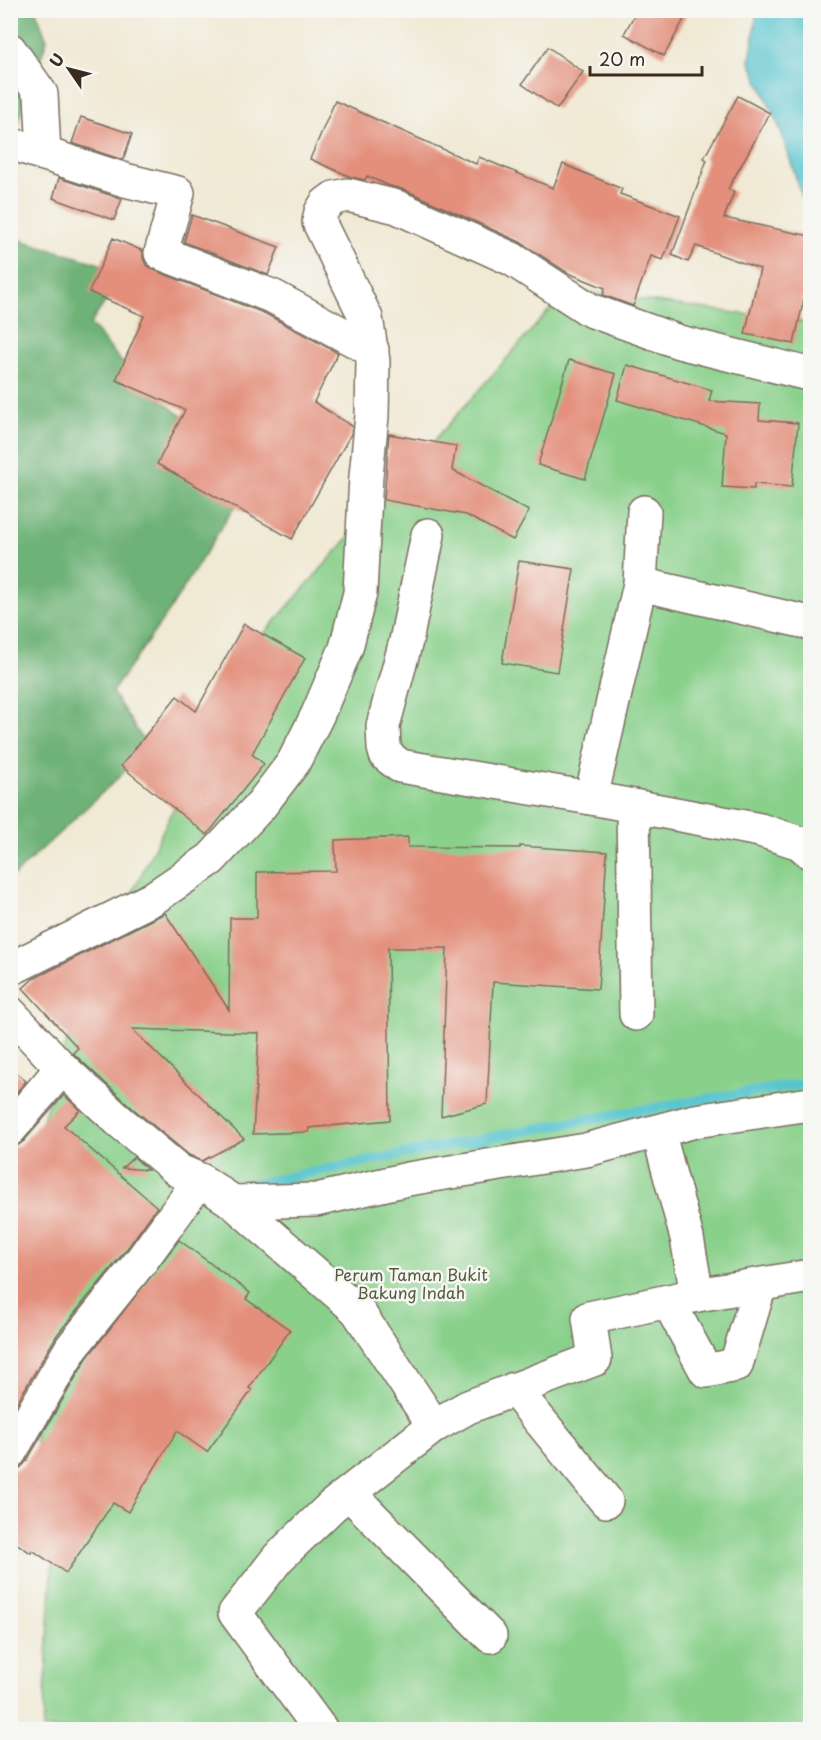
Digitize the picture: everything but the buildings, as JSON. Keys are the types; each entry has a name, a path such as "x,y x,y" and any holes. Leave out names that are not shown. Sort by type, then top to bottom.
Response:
{"street":[{"path":"10,50 41,94 34,150 125,180 178,193 161,253 274,297 372,350"},
{"path":"10,969 152,899 211,859 261,805 292,763 317,716 346,648 360,593 366,476 372,416 372,350 366,318 319,222 326,204 334,198 348,195 397,207 512,259 590,310 679,342 808,374"},
{"path":"591,798 640,584 644,512"},
{"path":"428,535 406,641 383,726 386,755 400,766 591,798 760,830 800,843 810,852"},
{"path":"640,584 810,622"},
{"path":"633,806 636,1014"},
{"path":"10,1012 62,1068 118,1120 179,1172 200,1180 233,1202 357,1310 434,1426"},
{"path":"10,1129 62,1068"},
{"path":"233,1202 316,1200 408,1179 586,1150 695,1122 810,1104"},
{"path":"658,1131 687,1238 682,1298 706,1371 736,1365 760,1285"},
{"path":"10,1452 72,1347 141,1262 200,1180"},
{"path":"321,1730 235,1613 278,1558 332,1506 434,1426 468,1407 595,1359 589,1318 682,1298 810,1276"},
{"path":"514,1389 606,1501"},
{"path":"349,1493 490,1636"}],"green space":[{"path":"11,11 36,11 47,40 11,142"},
{"path":"11,237 126,272 90,324 140,384 218,444 250,482 169,611 112,692 149,749 11,878"},
{"name":"Perum Taman Bukit Bakung Indah","path":"567,290 810,323 810,1729 43,1729 54,1532 11,1319 10,1226 79,1002 253,646"}],"water":[{"path":"757,11 810,11 810,213 805,206 781,131 750,62"}],"waterway":[{"path":"236,1188 522,1131 810,1083"}]}
